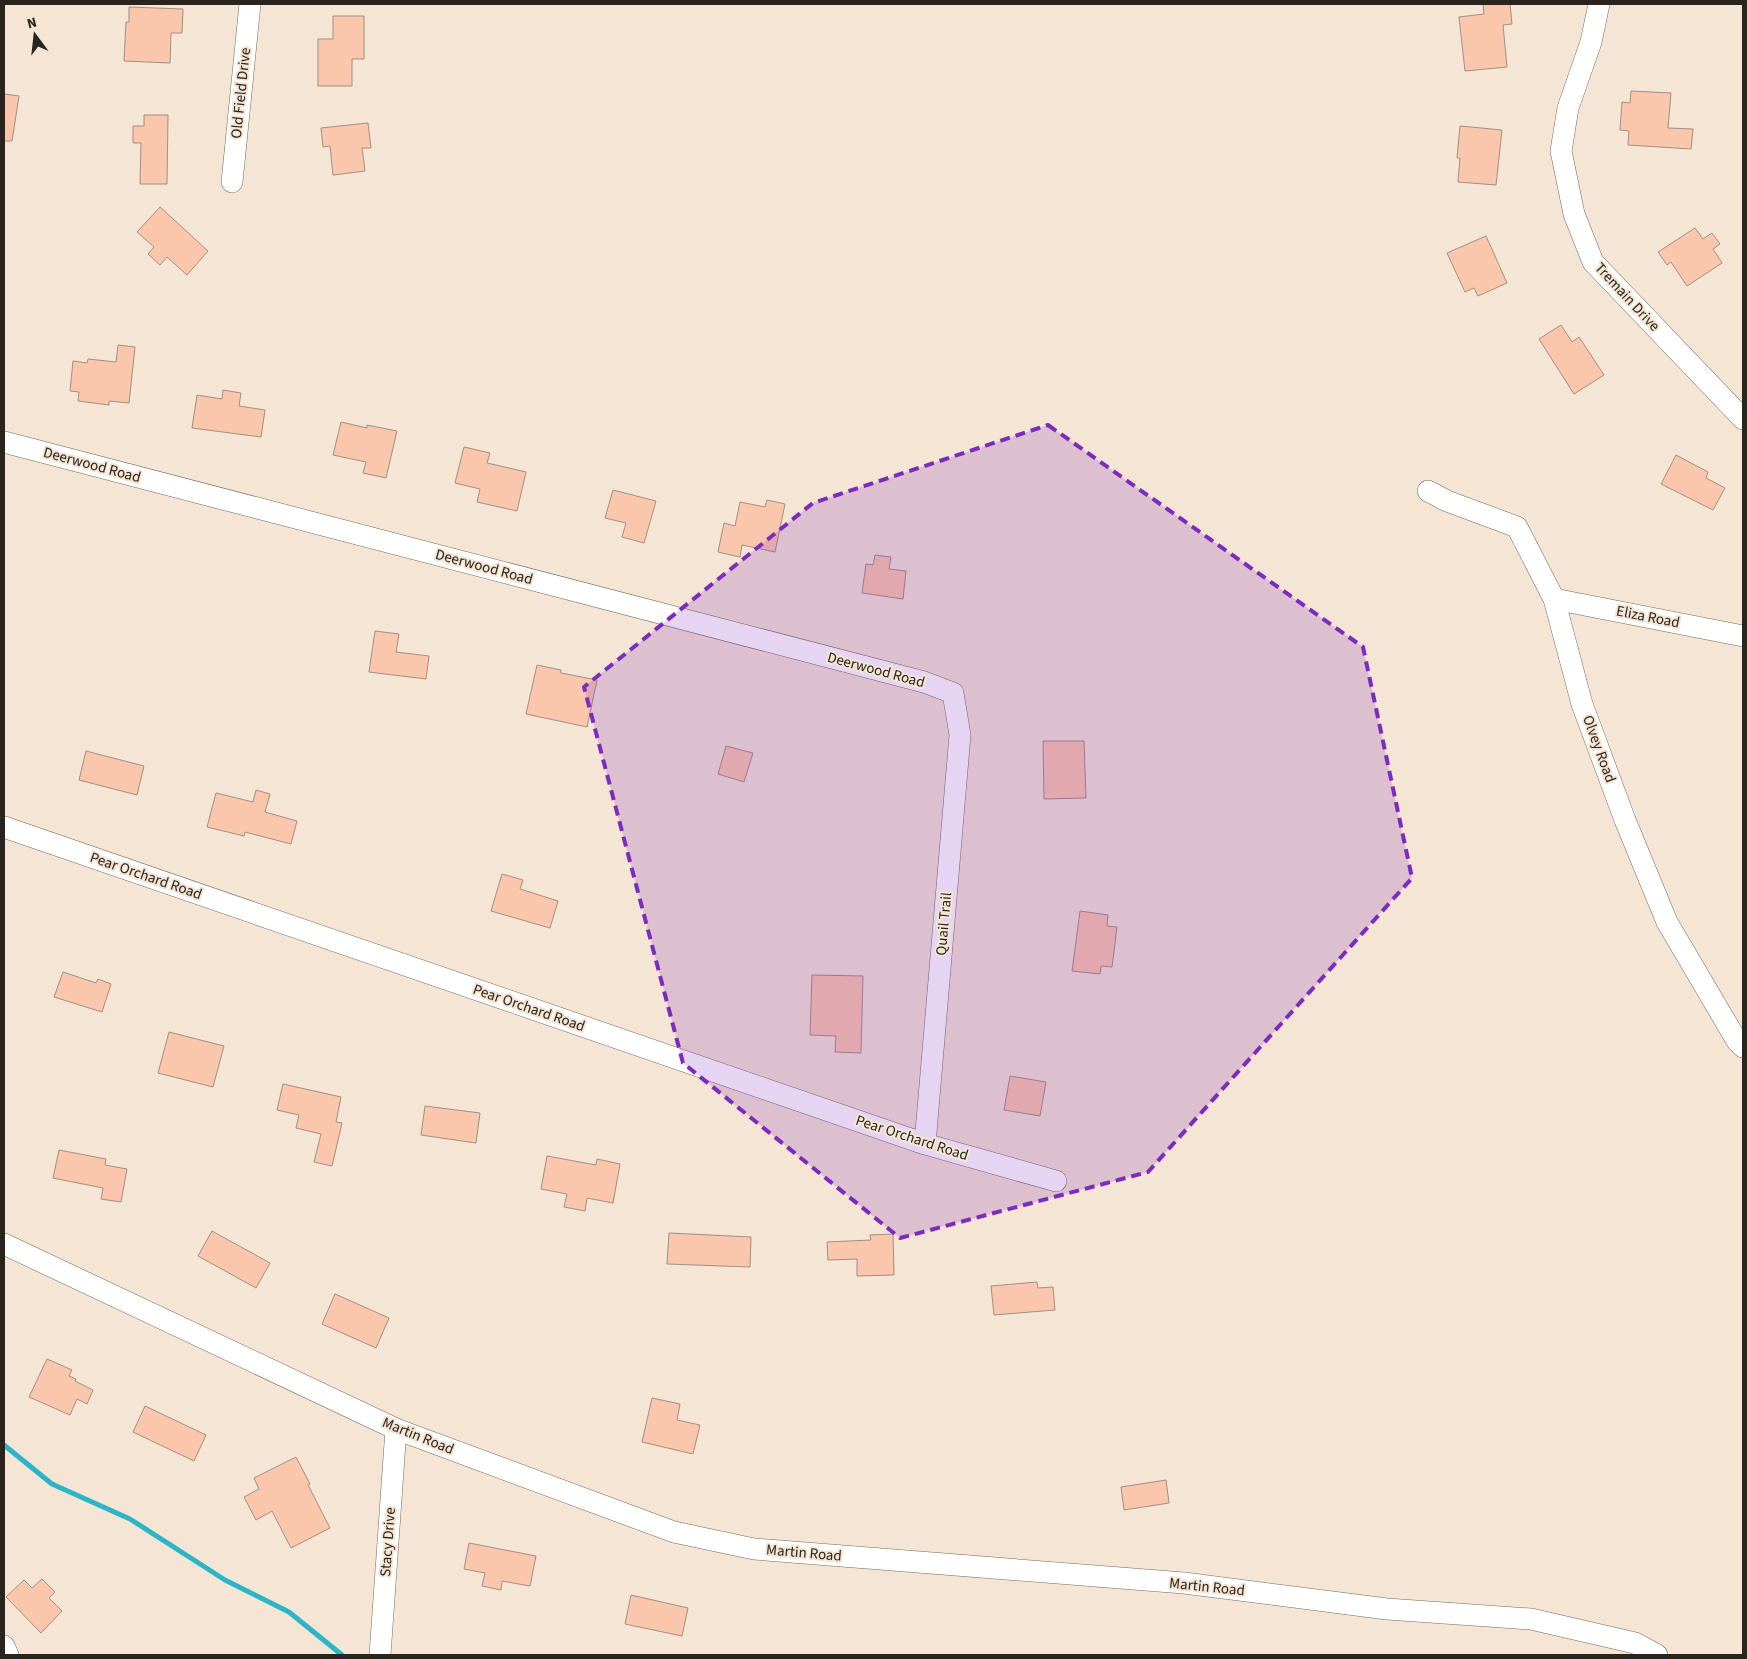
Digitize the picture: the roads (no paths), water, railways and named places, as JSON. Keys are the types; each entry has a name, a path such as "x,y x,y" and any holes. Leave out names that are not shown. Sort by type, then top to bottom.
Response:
{"street":[{"name":"Old Field Drive","path":"232,182 250,4"},
{"name":"Tremain Drive","path":"1599,4 1591,42 1568,108 1561,151 1574,214 1593,262 1743,419"},
{"name":"Deerwood Road","path":"4,442 924,682 953,694 955,704"},
{"name":"Olvey Road","path":"1428,491 1447,501 1517,527 1554,599 1582,704 1625,820 1664,912 1737,1041 1743,1047"},
{"name":"Eliza Road","path":"1554,599 1743,636"},
{"name":"Quail Trail","path":"925,1144 960,735 955,704"},
{"name":"Pear Orchard Road","path":"4,827 925,1144 1056,1181"},
{"name":"Martin Road","path":"4,1244 396,1429 674,1532 754,1549 1184,1583 1387,1609 1531,1619 1636,1643 1657,1655"},
{"name":"Stacy Drive","path":"380,1655 396,1429"},
{"path":"4,1646 8,1655"}],"waterway":[{"path":"4,1445 52,1484 130,1519 225,1580 289,1612 342,1655"}]}
